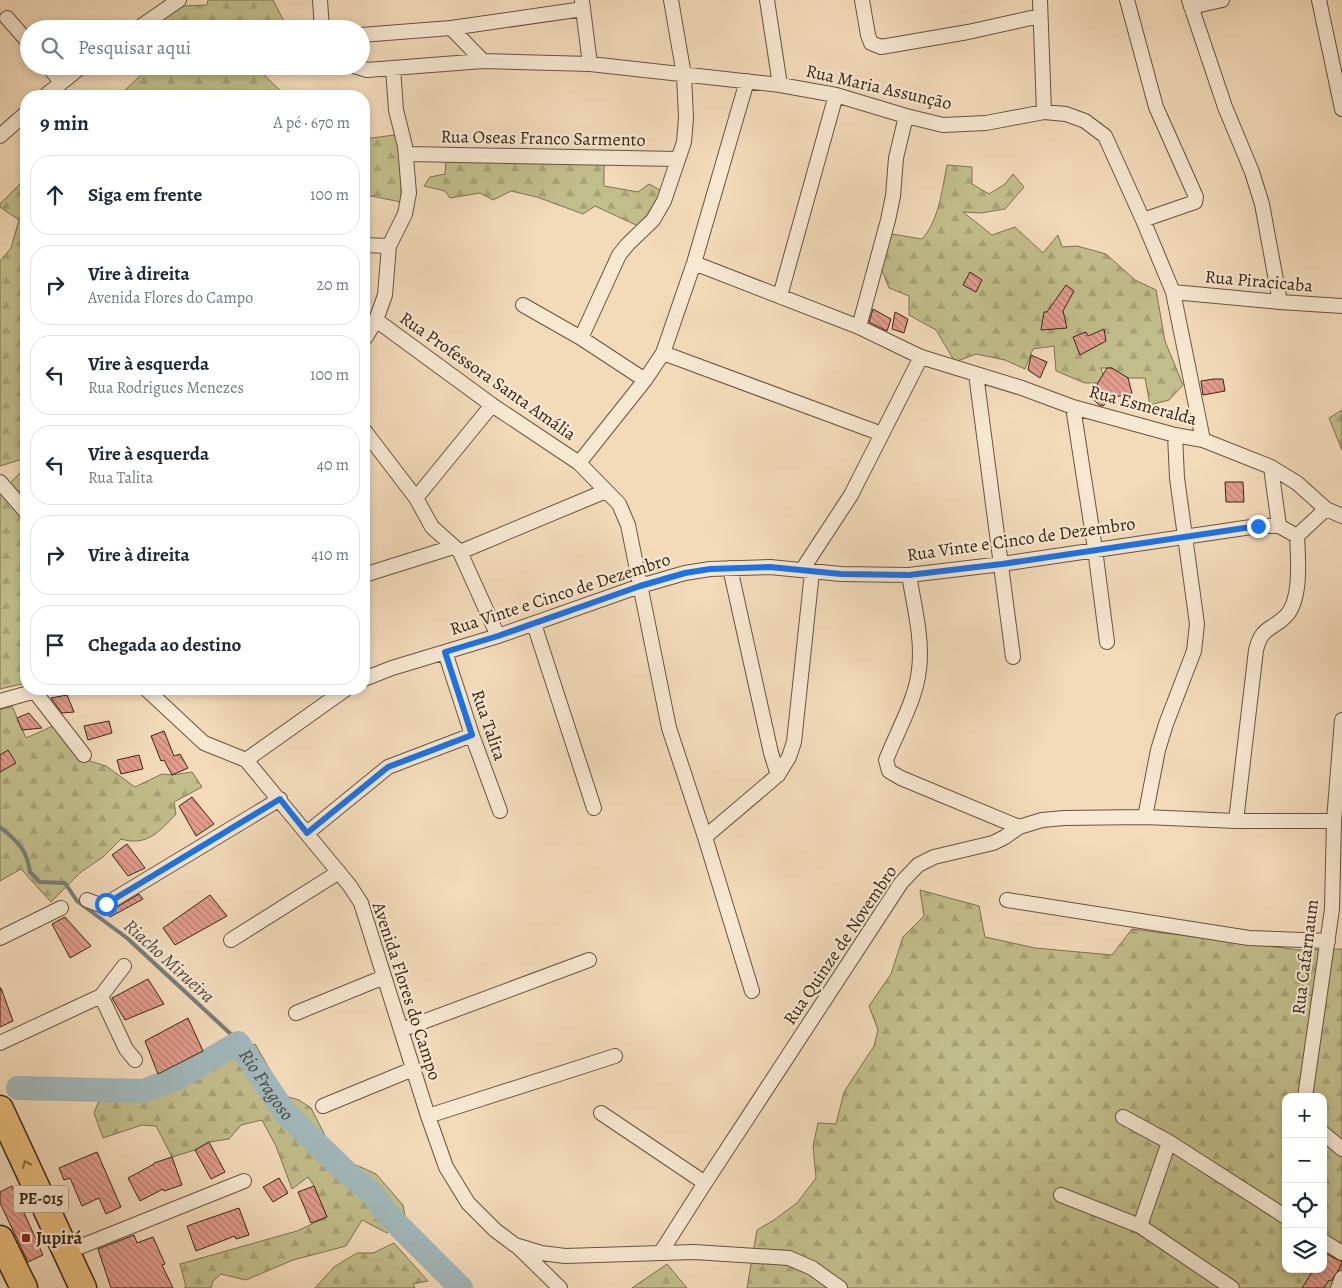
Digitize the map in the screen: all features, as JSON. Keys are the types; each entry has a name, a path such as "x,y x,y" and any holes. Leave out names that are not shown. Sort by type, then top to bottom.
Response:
{"highway":[{"name":"PE-015","path":"0,1109 84,1288"},
{"path":"0,1239 12,1276"}],"street":[{"path":"146,20 160,5 179,0"},
{"path":"320,0 321,20"},
{"path":"581,338 619,255 653,220 664,201 684,142 686,118 684,75 671,0"},
{"path":"767,0 780,85"},
{"path":"862,0 871,43 881,47 968,32 1040,16"},
{"path":"1040,0 1044,112"},
{"path":"1127,0 1156,108 1196,197 1195,202 1143,220"},
{"path":"1222,0 1190,3 1225,107 1252,172 1262,204 1280,302"},
{"path":"1320,0 1342,109"},
{"path":"370,34 451,28 582,4 590,64"},
{"path":"7,18 20,33"},
{"path":"451,28 483,61"},
{"name":"Rua Maria Assunção","path":"370,70 483,61 590,64 780,85 836,95 943,125 986,123 1044,112 1066,114 1085,121 1105,136 1173,292 1203,440"},
{"path":"370,330 385,296 389,246 405,214 409,193 406,154 396,110 393,68"},
{"path":"55,75 61,82"},
{"path":"52,90 70,75"},
{"path":"579,463 645,380 663,353 694,263 748,81"},
{"path":"780,296 836,95"},
{"path":"859,327 888,220 893,196 896,158 906,116"},
{"path":"0,136 20,119"},
{"name":"Rua Oseas Franco Sarmento","path":"406,154 678,159"},
{"path":"370,245 389,246"},
{"name":"Rua Esmeralda","path":"694,263 859,327 921,357 1073,407 1175,435 1203,440 1271,467 1297,483 1326,509 1342,516"},
{"name":"Rua Piracicaba","path":"1173,292 1342,306"},
{"path":"523,305 581,338 645,380"},
{"name":"Rua Professora Santa Amália","path":"376,320 492,405 579,463 619,504 628,525 669,728 705,837 752,991"},
{"path":"663,353 882,434"},
{"path":"705,837 778,775 789,757 794,742 807,571 851,494 921,357"},
{"path":"976,374 1013,657"},
{"path":"416,498 492,405"},
{"path":"1073,407 1107,642"},
{"path":"1145,817 1158,750 1194,651 1197,624 1177,478 1175,435"},
{"path":"370,438 416,498 432,528 457,549 498,636"},
{"path":"1271,467 1279,526 1297,536"},
{"path":"0,482 20,506"},
{"path":"370,573 457,549 606,491"},
{"path":"16,502 20,497"},
{"path":"1297,536 1326,509"},
{"name":"Rua Vinte e Cinco de Dezembro","path":"370,677 392,668 534,624 640,586 685,573 730,568 770,567 841,574 909,575 1002,564 1258,526 1279,526"},
{"path":"1236,821 1258,640 1264,631 1286,616 1291,608 1299,566 1297,536"},
{"path":"730,568 771,753 778,775"},
{"path":"909,575 919,632 919,671 913,694 886,760 889,771 901,778 1019,827"},
{"path":"534,624 594,808"},
{"name":"Rua Talita","path":"445,652 472,735 500,811"},
{"path":"0,701 22,695"},
{"path":"43,695 84,755"},
{"name":"Avenida Flores do Campo","path":"152,695 204,743 246,760 339,872 360,903 446,1167 468,1203 495,1230 516,1245 560,1288"},
{"path":"246,760 338,695"},
{"name":"Rua Cafarnaum","path":"1306,1093 1332,909 1334,821 1342,720"},
{"path":"307,833 388,767 472,735"},
{"path":"87,900 106,904 280,799"},
{"name":"Rua Quinze de Novembro","path":"661,1252 901,883 918,865 934,857 993,843 1019,827 1042,820 1145,817 1236,821 1334,821"},
{"path":"231,940 339,872"},
{"path":"1007,900 1249,938 1328,941"},
{"path":"0,938 61,908"},
{"path":"401,1030 589,960"},
{"path":"0,1043 101,996 124,966"},
{"path":"296,1012 384,977"},
{"path":"101,996 126,1049 135,1060"},
{"path":"428,1116 615,1056"},
{"path":"323,1106 413,1069"},
{"path":"601,1112 705,1183"},
{"path":"1123,1117 1169,1142 1282,1214"},
{"path":"1327,1136 1342,1149"},
{"path":"1140,1226 1169,1142"},
{"path":"67,1252 244,1181"},
{"path":"1061,1195 1140,1226 1232,1288"},
{"path":"1327,1244 1342,1254"},
{"name":"Avenida Flores do Campo","path":"516,1245 542,1253 565,1256 661,1252 789,1258 812,1268 840,1288"},
{"path":"1338,1288 1342,1278"}],"green space":[{"path":"208,0 273,0 283,20 161,20 184,6 207,5"},
{"path":"141,75 266,75 280,90 125,90"},
{"path":"402,134 401,202 370,196 370,138"},
{"path":"604,157 604,186 638,192 649,184 662,191 638,226 595,206 583,214 537,197 511,191 493,200 480,193 450,198 445,191 424,186 430,177 445,174 446,159"},
{"path":"947,165 972,167 972,184 989,194 1005,184 1013,174 1024,187 1005,209 981,213 963,212 992,235 1015,227 1043,253 1058,235 1062,247 1077,246 1106,254 1135,280 1156,290 1165,341 1183,385 1169,400 1150,405 1145,378 1128,378 1112,368 1101,368 1106,383 1085,383 1056,371 1054,346 1033,349 1025,369 1005,360 976,354 955,362 936,330 909,315 909,296 889,288 881,268 892,234 922,239 928,231 939,204"},
{"path":"20,184 20,460 0,466 0,261 11,248 19,220 0,207 0,204"},
{"path":"1342,410 1342,450 1329,418"},
{"path":"20,473 20,684 0,689 0,493"},
{"path":"12,706 26,738 55,725 83,759 106,766 135,787 162,774 172,775 192,772 202,787 174,802 176,814 152,836 138,841 121,839 103,857 81,872 51,902 21,869 0,881 0,710"},
{"path":"920,890 979,906 985,937 1035,948 1112,955 1132,929 1300,950 1342,949 1342,1288 747,1288 757,1230 797,1203 816,1178 813,1146 818,1123 836,1124 844,1092 874,1046 878,1030 869,1006 891,974 903,937 924,916"},
{"path":"255,1044 285,1096 299,1100 311,1108 331,1147 347,1161 376,1174 403,1205 405,1216 387,1233 362,1220 346,1246 293,1260 246,1280 221,1274 213,1281 211,1288 184,1288 186,1287 180,1264 297,1231 327,1217 314,1186 308,1177 292,1189 276,1146 262,1120 241,1125 229,1139 209,1142 195,1150 172,1157 156,1126 142,1125 103,1138 94,1113 101,1096 148,1097"},
{"path":"394,1243 428,1281 413,1284 415,1288 315,1288 334,1267 357,1253 373,1253"},
{"path":"667,1264 687,1288 632,1288"}],"building":[{"path":"970,272 982,280 976,292 963,285"},
{"path":"1066,285 1074,291 1063,311 1067,328 1041,330 1044,312 1047,312"},
{"path":"873,309 891,319 887,331 869,322"},
{"path":"895,312 908,319 904,333 892,329"},
{"path":"1104,329 1106,341 1080,355 1073,337 1086,332 1088,336"},
{"path":"1031,355 1047,362 1040,378 1028,370"},
{"path":"1107,368 1112,368 1128,378 1132,393 1111,398 1103,406 1099,405 1090,396"},
{"path":"1223,379 1225,391 1203,395 1201,381"},
{"path":"1225,482 1243,482 1244,502 1226,502"},
{"path":"67,695 74,712 62,713 51,698"},
{"path":"29,713 42,728 22,730 17,718"},
{"path":"109,721 112,733 88,740 84,726"},
{"path":"164,731 174,756 180,754 188,768 172,775 164,760 161,761 151,736"},
{"path":"8,750 16,763 0,772 0,755"},
{"path":"139,755 143,769 121,774 117,760"},
{"path":"192,797 214,824 196,836 179,806"},
{"path":"127,844 145,868 128,876 112,855"},
{"path":"139,894 143,899 110,917 107,913"},
{"path":"210,895 227,916 175,945 163,928"},
{"path":"65,917 91,946 70,958 52,924"},
{"path":"148,979 164,1004 125,1020 112,998"},
{"path":"0,988 13,1021 0,1027"},
{"path":"188,1018 203,1051 158,1074 145,1041"},
{"path":"209,1142 225,1172 211,1179 195,1150"},
{"path":"97,1152 121,1207 106,1214 99,1198 82,1206 70,1178 64,1180 59,1168"},
{"path":"172,1157 182,1185 164,1191 163,1189 140,1201 128,1178 154,1163"},
{"path":"279,1178 288,1193 273,1202 263,1187"},
{"name":"Jupirá","path":"12,1186 43,1255 28,1262 0,1203 0,1192"},
{"path":"314,1186 327,1217 311,1223 298,1192"},
{"path":"239,1208 249,1235 236,1239 235,1236 196,1251 187,1226"},
{"path":"134,1235 137,1243 153,1237 165,1264 162,1265 173,1288 111,1288 98,1249"},
{"path":"1327,1254 1342,1262 1338,1271 1324,1288 1302,1288 1311,1273 1327,1273"}],"waterway":[{"name":"Riacho Mirueira","path":"0,827 24,851 30,872 40,882 65,883 77,901 127,938 234,1037 238,1043"},
{"name":"Rio Fragoso","path":"18,1088 143,1091 178,1078 238,1043 285,1113 345,1171 372,1193 388,1215 461,1288"}],"place":[{"name":"Jupirá","path":"26,1238"}],"route":[{"path":"106,904 280,799 307,833 388,767 472,735 445,652 534,624 640,586 685,573 730,568 770,567 841,574 909,575 1002,564 1258,526"}]}
